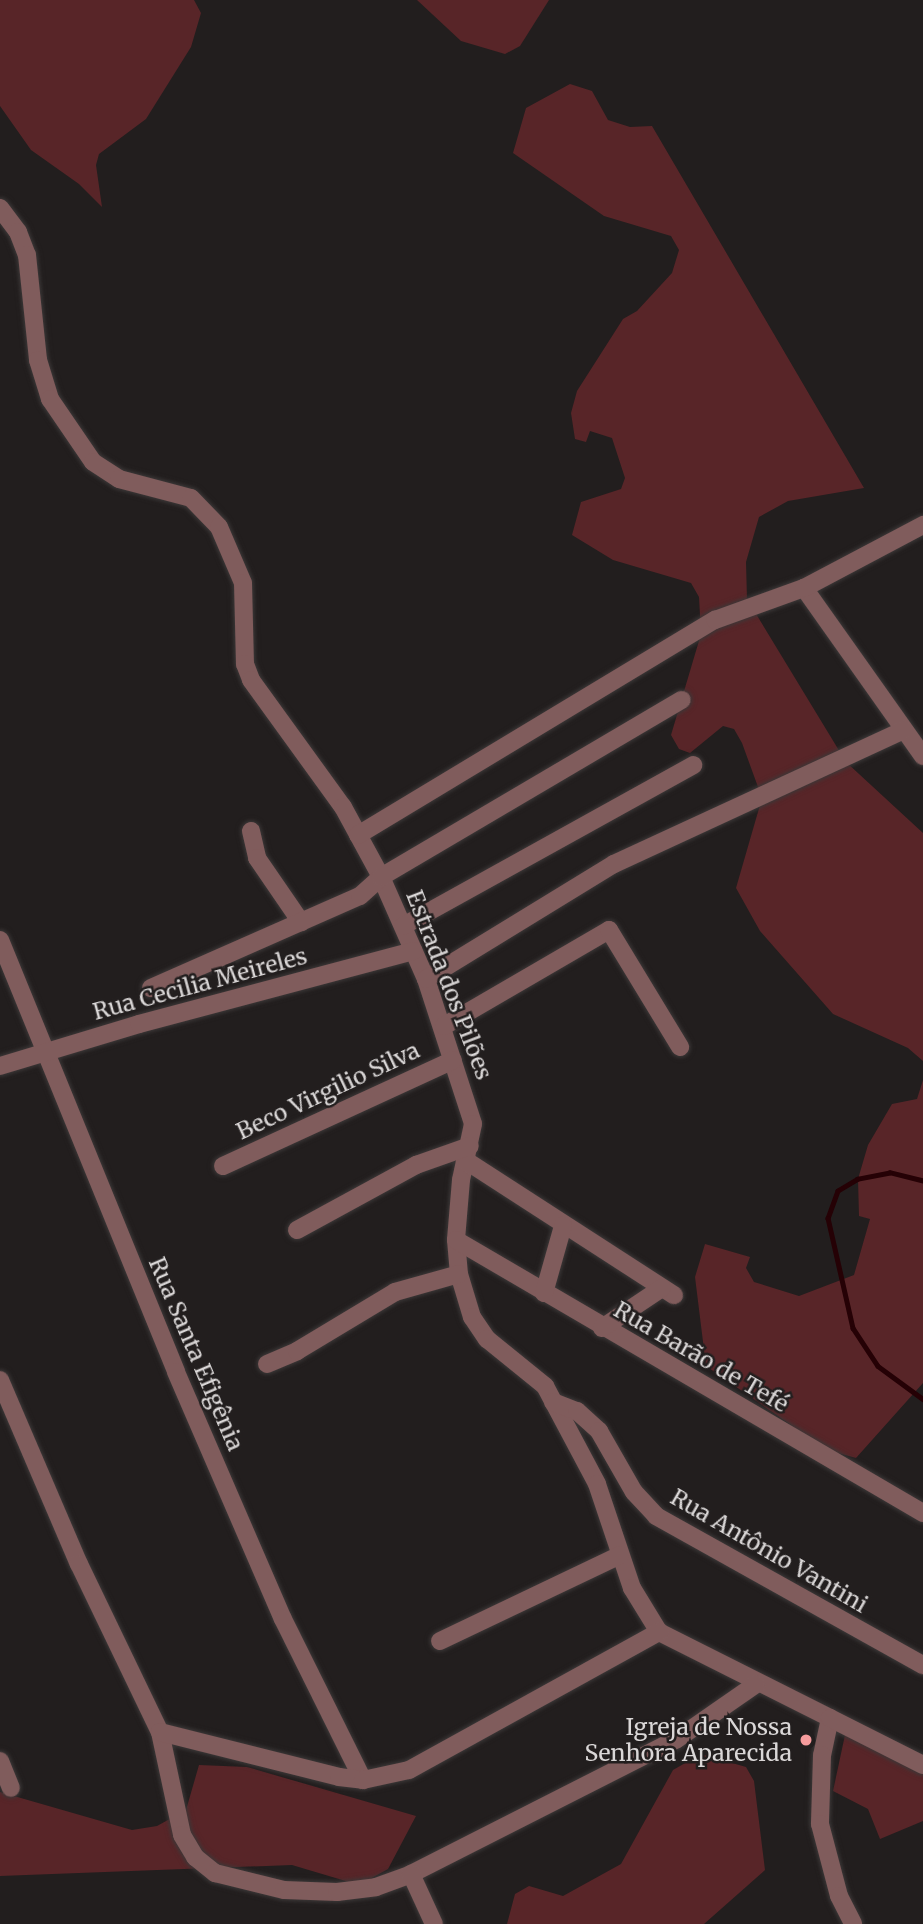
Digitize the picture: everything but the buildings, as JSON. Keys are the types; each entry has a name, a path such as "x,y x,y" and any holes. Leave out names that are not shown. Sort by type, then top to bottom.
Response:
{"street":[{"name":"Estrada dos Pilões","path":"0,208 24,245 41,373 64,423 93,462 120,479 191,498 219,527 243,583 245,664 251,680 325,778 381,877 426,978 444,1026 471,1115 456,1240 460,1275 477,1326 545,1386 597,1484 632,1588 659,1632"},
{"path":"358,835 715,620 803,588 923,525"},
{"path":"803,588 923,756"},
{"path":"151,988 360,895 381,877 682,700"},
{"path":"426,978 614,864 904,730"},
{"path":"403,926 693,765"},
{"path":"251,831 257,858 300,922"},
{"path":"444,1026 605,930 614,932 680,1047"},
{"name":"Rua Santa Efigênia","path":"0,940 44,1052 277,1607 363,1780"},
{"name":"Rua Cecilia Meireles","path":"0,1066 413,951"},
{"name":"Beco Virgilio Silva","path":"223,1166 453,1060"},
{"path":"296,1230 416,1165 468,1153 562,1226 668,1292 602,1328"},
{"path":"544,1293 562,1226"},
{"name":"Rua Barão de Tefé","path":"456,1240 602,1328 923,1513"},
{"path":"267,1364 297,1351 395,1292 460,1275"},
{"path":"0,1380 79,1564 160,1732 182,1835 195,1857 215,1873 270,1888 337,1892 376,1887 411,1874 677,1739 756,1684"},
{"name":"Rua Antônio Vantini","path":"553,1402 577,1411 599,1431 634,1492 656,1516 923,1665"},
{"path":"440,1641 620,1555"},
{"path":"160,1732 363,1780 409,1770 659,1632 756,1684 923,1765"},
{"path":"830,1718 822,1755 820,1824 839,1896 853,1924"},
{"path":"0,1761 11,1788"},
{"path":"411,1874 434,1924"}],"shaded area":[{"path":"0,0 194,0 201,13 191,47 146,119 99,154 96,165 102,207 79,184 31,150 0,106"},
{"path":"417,0 549,0 520,46 505,54 461,41"},
{"path":"570,84 592,91 608,120 630,127 652,126 864,488 788,501 759,517 746,562 747,599 846,762 923,833 923,1061 908,1048 833,1014 760,931 736,888 762,798 742,743 734,729 723,726 690,753 679,749 671,735 701,634 699,597 691,583 613,560 572,535 581,502 621,489 625,478 612,438 590,431 586,442 575,439 571,413 577,391 623,319 637,311 672,273 679,250 671,236 604,216 513,153 526,108"},
{"path":"923,1080 923,1383 856,1458 827,1450 706,1366 695,1277 705,1244 750,1257 746,1268 754,1282 799,1296 854,1275 870,1219 859,1216 858,1179 868,1145 892,1104 917,1099"},
{"path":"845,1735 923,1773 923,1821 880,1839 868,1809 833,1791"},
{"path":"701,1754 746,1767 754,1781 765,1870 704,1924 507,1924 515,1894 529,1886 563,1896 621,1864 673,1770"},
{"path":"199,1765 247,1767 416,1816 388,1869 359,1885 292,1865 0,1876 0,1792 132,1830 157,1826 186,1810"}],"waterway":[{"path":"923,1181 890,1173 858,1179 838,1191 828,1218 853,1328 878,1366 923,1399"}],"place":[{"name":"Igreja de Nossa Senhora Aparecida","path":"806,1740"}]}
